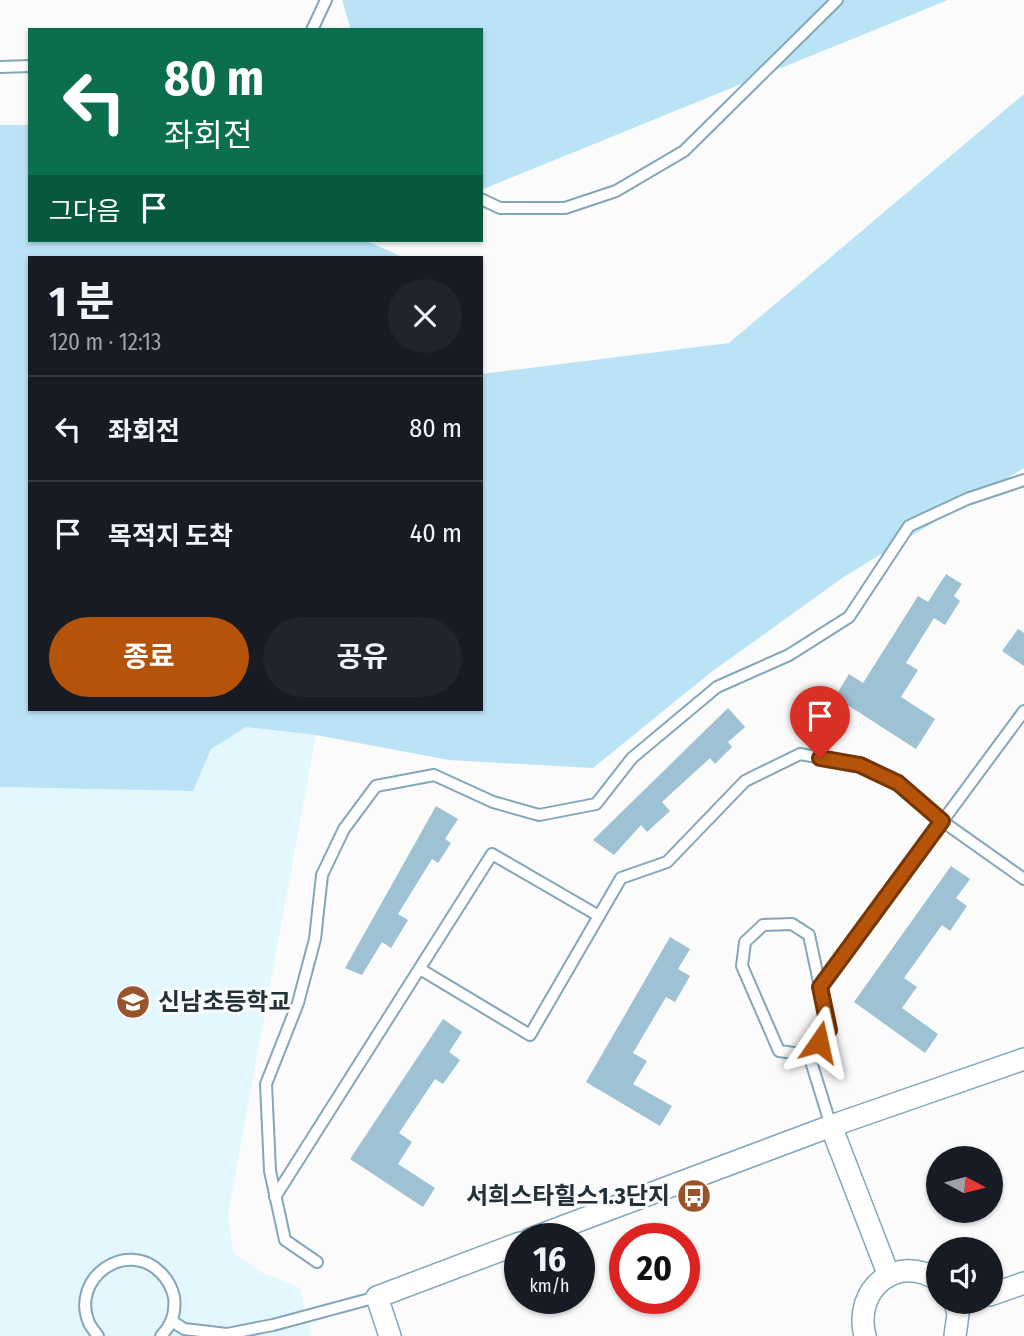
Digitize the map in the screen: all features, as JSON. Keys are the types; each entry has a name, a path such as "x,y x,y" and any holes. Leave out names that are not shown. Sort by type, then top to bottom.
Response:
{"street":[{"path":"573,1223 831,1126 1024,1059"},
{"path":"831,1126 889,1276"},
{"path":"390,1336 377,1297 504,1249"},
{"path":"865,1336 862,1319 864,1303 872,1289 899,1272 926,1273"},
{"path":"1003,1290 1024,1283"},
{"path":"955,1336 960,1314"}],"lane":[{"path":"314,28 326,0"},
{"path":"483,200 500,208 565,208 616,191 684,151 837,0"},
{"path":"0,67 28,66"},
{"path":"317,1262 285,1240 270,1171 266,1084 298,1003 315,939 322,875 344,829 376,786 434,775 493,802 539,815 596,804 632,758 717,687 789,655 849,617 909,526 967,499 1024,480"},
{"path":"820,987 1024,711"},
{"path":"420,969 530,1035 621,878 667,862 745,781 800,754 860,765 898,783 942,821 1024,879"},
{"path":"275,1197 492,854 599,916"},
{"path":"792,924 809,935 829,1030 809,1055 779,1051 743,966 745,942 763,925 792,924"},
{"path":"809,1055 831,1126"},
{"path":"98,1336 89,1324 85,1309 86,1294 92,1280 102,1269 114,1262 129,1259 144,1261 156,1268 167,1279 173,1292 175,1307 172,1321 161,1336"},
{"path":"172,1321 184,1329 227,1334 273,1325 377,1297"}],"shaded area":[{"path":"342,0 948,0 483,189 483,28 350,28"},
{"path":"1024,94 1024,468 845,576 710,673 593,768 449,760 316,735 246,727 211,749 193,791 0,787 0,125 28,125 28,242 369,242 401,256 28,256 28,711 483,711 483,374 729,343"},
{"name":"신남초등학교","path":"246,727 316,735 228,1214 233,1252 261,1272 300,1288 311,1336 0,1336 0,787 192,791 211,749"}],"building":[{"path":"946,574 962,584 954,596 960,601 945,625 934,618 906,663 918,670 901,697 935,719 916,749 835,697 849,674 863,683 918,596 928,602"},
{"path":"1018,629 1024,633 1024,666 1002,651"},
{"path":"728,708 745,727 728,742 732,747 715,764 710,758 662,802 670,811 647,832 641,825 614,855 593,840"},
{"path":"436,806 458,819 445,839 451,843 438,863 432,859 398,914 408,920 391,948 382,942 362,975 345,968"},
{"path":"951,866 970,879 956,898 967,906 950,931 942,925 904,978 917,987 902,1008 938,1034 925,1053 854,1002"},
{"path":"670,937 690,949 678,969 690,976 675,1002 666,997 633,1053 647,1061 633,1084 672,1106 660,1126 586,1082"},
{"path":"443,1019 462,1032 449,1052 460,1060 443,1084 435,1079 399,1133 412,1142 398,1164 435,1188 423,1207 350,1159"}],"place":[{"name":"신남초등학교","path":"133,1002"},
{"name":"서희스타힐스1.3단지","path":"694,1196"}],"route":[{"path":"819,1042 829,1030 820,987 942,821 898,783 860,765 820,758"}]}
